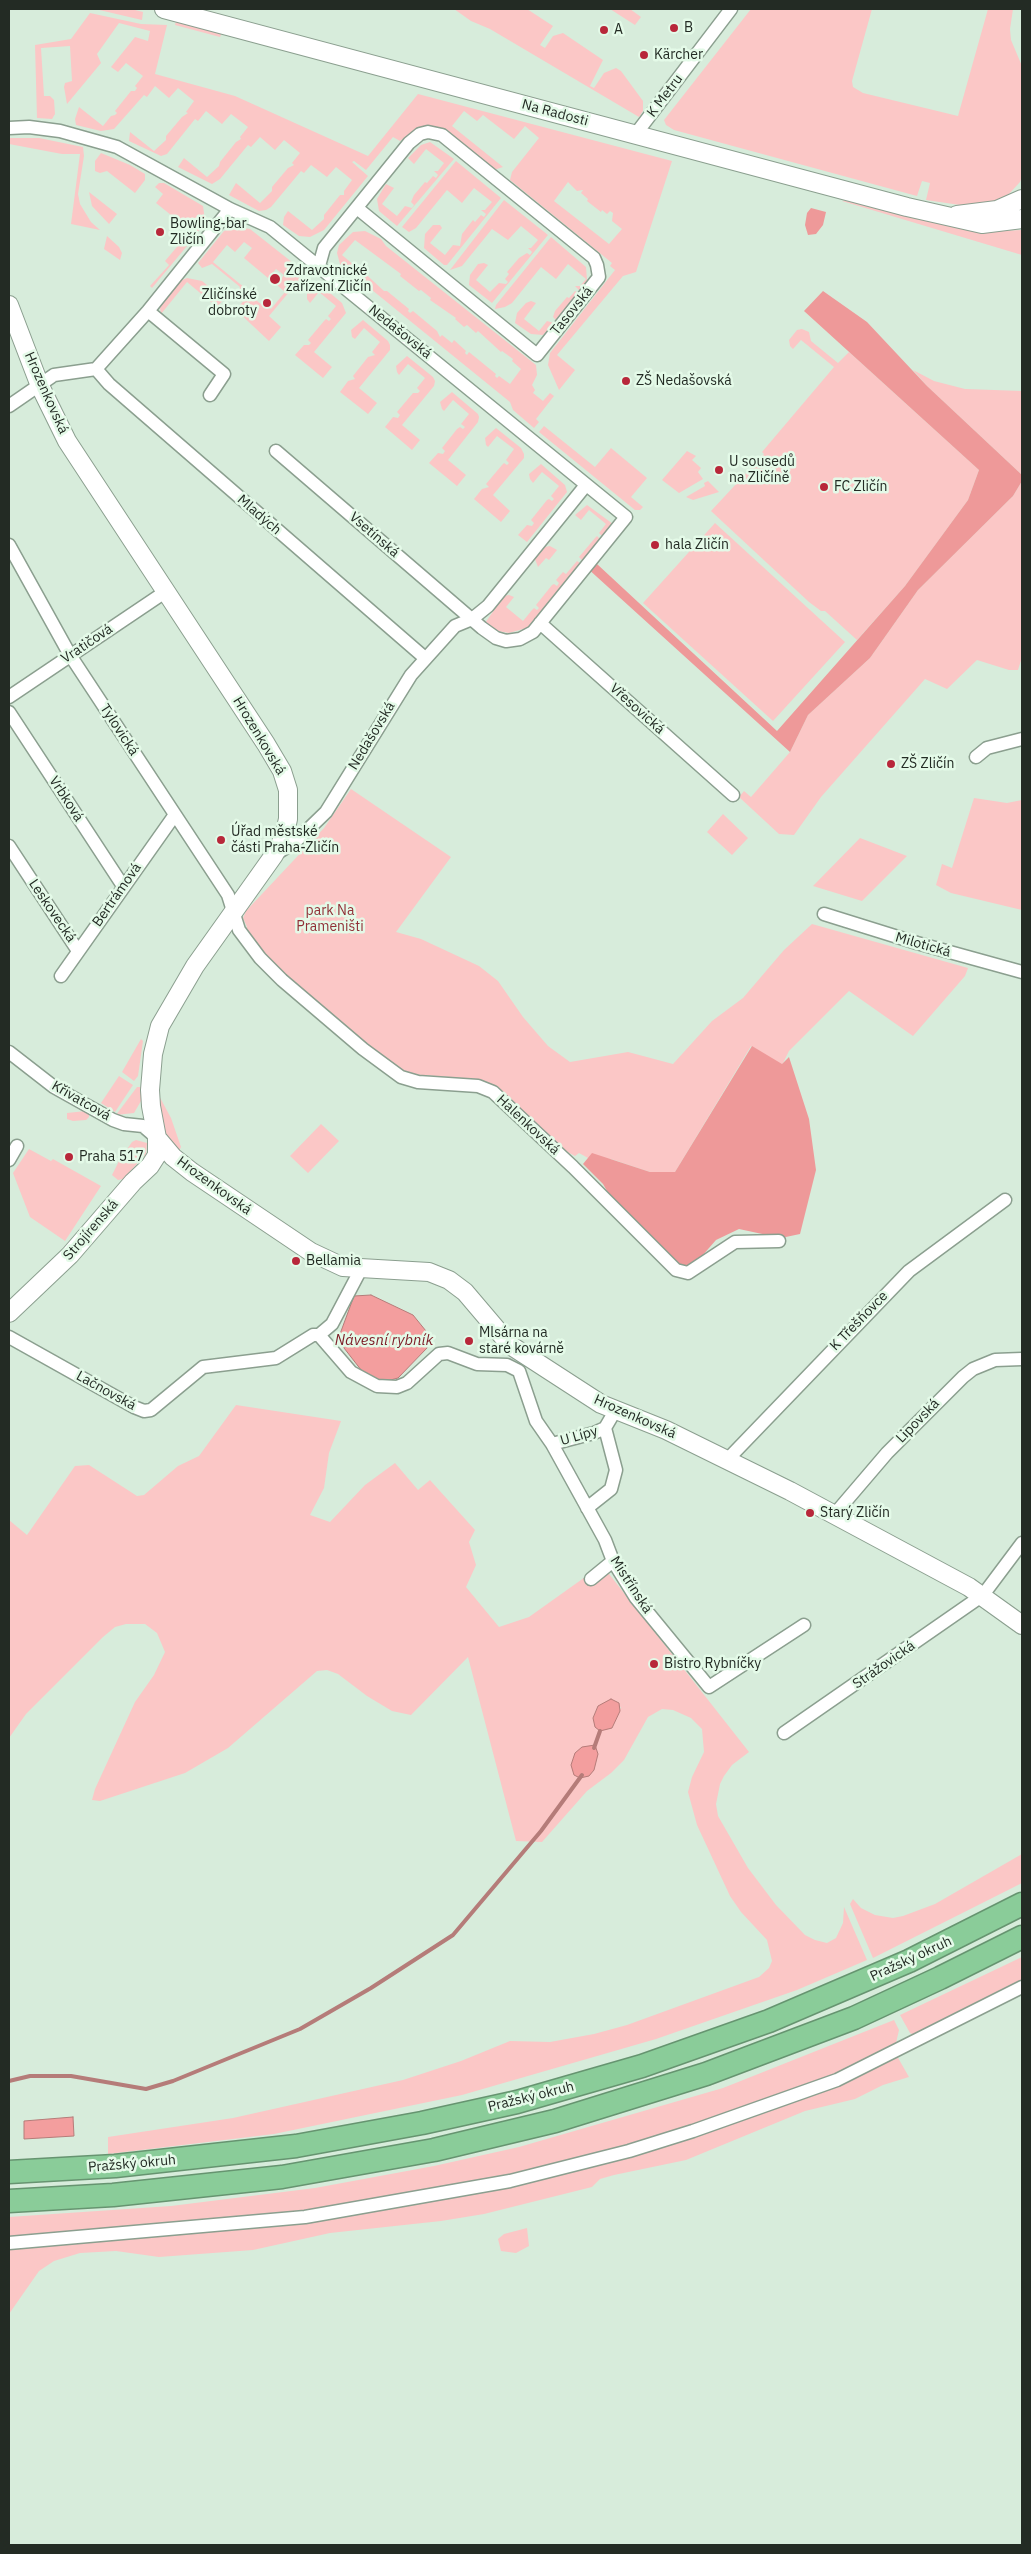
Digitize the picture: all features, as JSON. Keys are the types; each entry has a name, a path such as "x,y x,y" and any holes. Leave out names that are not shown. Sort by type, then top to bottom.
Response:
{"highway":[{"name":"Pražský okruh","path":"9,2172 114,2166 296,2146 422,2124 517,2102 634,2069 732,2036 908,1961 1022,1904"},
{"name":"Pražský okruh","path":"9,2201 113,2195 282,2177 457,2145 563,2119 646,2095 769,2052 854,2018 921,1988 1022,1936"}],"street":[{"name":"Na Radosti","path":"164,9 947,216 982,224 1022,219"},
{"name":"K Metru","path":"635,135 731,9"},
{"name":"Nedašovská","path":"9,128 29,127 60,130 117,147 230,209 270,227 626,517 529,635 510,641 489,633 472,619"},
{"name":"Tasovská","path":"319,266 324,248 409,143 424,132 442,135 498,179 594,258 598,265 599,276 597,281 537,355 357,208"},
{"name":"Na Radosti","path":"947,216 997,210 1020,198"},
{"path":"9,406 54,375 96,369 148,311 230,209"},
{"name":"Hrozenkovská","path":"9,304 40,386 77,459 266,744 284,776 290,799 284,837 274,855 191,973 160,1026 153,1054 150,1090 150,1106 157,1138 173,1157 192,1172 280,1233 327,1260 343,1267 429,1272 449,1280 465,1292 524,1365 615,1411 666,1430 728,1459 983,1595 1022,1625"},
{"path":"148,311 224,374 210,395"},
{"name":"Mladých","path":"96,369 109,384 425,658"},
{"name":"Vsetínská","path":"276,451 472,619"},
{"name":"Nedašovská","path":"274,855 295,842 326,812 402,688 425,658 455,626 472,619 488,606 586,485"},
{"name":"Tylovická","path":"9,545 70,655 174,816 228,894 232,913"},
{"name":"Vratičová","path":"9,697 165,592"},
{"name":"Vřesovická","path":"540,623 733,796"},
{"name":"Vrbková","path":"9,712 123,886"},
{"path":"976,757 987,748 1022,739"},
{"name":"Bertrámová","path":"61,976 174,816"},
{"name":"Leskovecká","path":"9,846 78,950"},
{"name":"Halenkovská","path":"232,913 239,930 260,958 306,1002 363,1050 406,1079 478,1086 493,1092 573,1167 676,1270 688,1273 735,1242 779,1241"},
{"name":"Milotická","path":"824,914 917,944 1022,972"},
{"name":"Křivatcová","path":"9,1052 61,1091 113,1120 124,1124 143,1126 157,1138"},
{"name":"Strojírenská","path":"9,1313 70,1255 133,1182 150,1166 157,1155 157,1138"},
{"path":"9,1160 17,1146"},
{"name":"K Třešňovce","path":"728,1459 909,1270 1005,1200"},
{"name":"Lačnovská","path":"9,1337 134,1407 148,1411 158,1406 185,1380 203,1367 276,1358 312,1334 319,1335 332,1324 361,1269"},
{"path":"319,1335 352,1372 377,1386 397,1386 406,1383 438,1354 448,1353 477,1364 524,1365"},
{"name":"Lipovská","path":"834,1515 887,1453 958,1381 973,1369 995,1360 1022,1359"},
{"name":"Mistřínská","path":"524,1365 536,1421 552,1444 605,1540 613,1561 636,1598 709,1687 804,1626"},
{"name":"U Lípy","path":"552,1444 594,1433 605,1428 615,1411"},
{"name":"U Lípy","path":"587,1508 610,1489 616,1470 605,1428"},
{"name":"Strážovická","path":"784,1733 983,1595 1022,1543"},
{"path":"591,1579 613,1561"},
{"path":"9,2243 305,2217 510,2181 611,2156 693,2131 837,2080 1022,1987"}],"green space":[{"path":"95,9 131,9 143,12 142,20"},
{"path":"454,9 527,9 553,26 540,45 545,48 553,36 563,33 603,60 590,86 594,88 604,73 616,68 621,71 643,101 643,111 639,117 490,29 471,21"},
{"path":"610,9 630,9 641,17 635,25"},
{"path":"751,9 872,9 852,81 853,87 863,93 958,116 988,9 1013,9 1010,29 1011,40 1022,66 1022,176 1020,182 1008,195 998,201 960,205 926,200 930,183 922,181 917,196 674,130 666,125 664,120"},
{"path":"90,13 141,24 167,25 155,74 235,96 368,156 418,94 672,161 636,272 623,276 557,355 575,370 559,390 548,365 550,353 615,270 610,266 612,263 510,180 512,172 539,138 525,126 514,139 483,115 477,121 464,111 452,126 503,167 494,170 419,128 400,141 393,137 366,170 354,161 352,162 368,176 324,230 310,237 299,236 283,225 284,217 288,211 312,230 324,219 324,215 340,195 344,195 344,191 352,180 336,167 327,177 311,165 304,173 301,171 271,207 266,210 259,211 229,195 236,183 260,203 272,191 272,187 288,168 294,165 292,163 300,153 284,140 275,150 260,137 251,147 248,145 220,179 212,184 178,167 184,158 207,177 219,166 220,162 236,142 241,139 240,137 248,127 231,114 222,124 206,111 198,121 195,119 167,154 161,156 129,141 130,132 154,151 166,140 166,136 182,117 188,113 186,112 194,101 178,88 169,98 155,86 147,97 144,95 114,129 101,131 76,125 75,119 79,107 103,126 111,116 117,113 115,111 131,91 135,91 137,88 135,86 143,76 126,63 118,72 111,67 135,37 148,41 150,31 119,23 97,54 101,63 67,104 64,87 65,83 72,81 70,46 41,48 44,96 50,96 54,100 55,114 52,119 37,118 35,45 71,39","holes":["568,182 577,191 583,190 581,193 588,199 587,201 601,212 602,210 607,214 610,211 613,213 612,221 622,229 609,244 554,201"]},
{"path":"176,21 222,33 220,37 175,25"},
{"path":"9,138 39,138 83,147 84,156 78,194 80,204 91,222 100,230 71,224 80,154 62,154 9,144"},
{"path":"430,142 454,159 397,226 379,211 377,199 386,184 394,188 382,204 397,216 405,206 412,208 414,205 411,202 414,195 425,182 427,183 433,176 436,178 438,175 434,171 438,171 444,163 426,149 414,164 408,158 421,145"},
{"path":"101,153 130,165 145,174 145,180 135,193 107,171 100,173 95,171 95,161"},
{"path":"456,161 501,198 447,265 444,265 424,248 425,234 433,225 440,225 442,228 430,243 445,255 453,245 460,246 462,234 473,220 475,222 481,215 484,217 486,214 481,210 485,210 492,202 474,188 462,203 447,190 416,228 409,232 402,227"},
{"path":"159,183 164,183 203,206 205,220 196,235 156,203 163,194 155,187"},
{"path":"89,192 117,214 109,224 92,206"},
{"path":"849,199 979,232 1022,230 1022,255 842,201"},
{"path":"504,200 548,235 492,303 469,285 470,275 478,264 484,263 488,265 476,280 490,292 499,283 506,284 508,282 505,279 509,274 507,272 519,258 527,253 530,255 532,252 528,248 531,248 538,240 521,226 508,240 492,229 462,266 450,270"},
{"path":"239,227 250,229 302,270 300,279 269,316 281,327 269,341 236,310 245,299 238,293 240,287 212,264 202,268 198,263 224,231","holes":["244,242 252,248 244,258 268,278 276,269 284,275 277,285 285,292 271,309 248,294 250,292 213,262 227,245 235,252"]},
{"path":"365,231 381,239 386,246 536,365 537,375 532,385 535,390 533,393 543,401 550,393 554,396 536,419 539,422 534,428 513,410 510,402 340,264 337,253 339,245 353,232","holes":["355,240 401,274 400,276 419,291 421,290 431,298 430,300 456,318 464,327 467,325 476,333 478,331 501,352 513,359 512,361 521,369 510,384 499,376 497,378 496,374 469,352 467,355 466,351 454,340 452,343 442,335 440,337 437,331 413,311 410,313 409,309 387,291 384,291 358,267 356,269 353,267 354,265 342,255"]},
{"path":"187,235 192,240 152,288 150,286 169,265 165,261"},
{"path":"107,236 119,247 122,253 120,260 104,249"},
{"path":"551,237 586,267 587,280 583,288 580,291 575,286 580,286 586,279 568,264 556,279 541,267 512,303 495,309 496,305"},
{"path":"187,278 202,281 224,299 217,307 187,282 161,314 160,308 163,303 180,281"},
{"path":"318,283 342,303 346,313 314,352 332,367 323,378 295,355 304,345 311,343 308,340 326,319 329,321 331,319 328,316 336,306 319,292 310,303 307,299 307,293"},
{"path":"575,291 578,293 556,320 553,317 555,311"},
{"path":"531,301 536,303 524,319 539,331 547,321 554,323 543,335 531,334 515,323 517,313 526,303"},
{"path":"363,320 388,341 390,345 390,350 359,388 377,403 368,414 340,392 348,381 355,379 353,376 368,357 375,355 372,352 380,342 364,328 355,339 352,337 351,330"},
{"name":"FC Zličín","path":"802,329 809,332 811,341 838,363 849,352 979,470 968,500 905,586 857,640 825,611 821,611 809,602 711,511 764,454 762,452 834,367 801,340 793,349 790,346 789,340 797,330"},
{"path":"407,356 433,377 435,381 434,386 402,425 420,440 412,450 385,427 393,417 398,418 400,415 397,412 413,393 420,391 417,388 425,378 408,364 399,375 396,366"},
{"path":"913,370 934,381 965,389 1022,391 1022,475 927,386"},
{"path":"452,392 478,414 479,417 478,422 448,460 466,475 457,486 429,463 438,453 443,454 445,451 442,448 457,429 465,427 461,424 469,414 453,400 444,411 442,409 440,402"},
{"path":"544,426 595,467 611,448 647,478 631,497 643,507 640,510 635,510 539,432"},
{"path":"496,428 521,448 524,454 524,458 493,495 510,511 501,522 474,499 482,489 489,487 486,484 502,465 509,463 506,460 514,449 497,436 488,447 486,445 485,438"},
{"path":"687,451 696,456 692,460 701,468 698,472 703,479 679,493 662,480"},
{"path":"541,464 565,485 567,492 527,542 518,535 527,525 532,526 534,523 531,520 547,500 552,501 554,499 551,496 559,486 542,472 533,483 529,474"},
{"path":"708,481 719,492 693,500 686,497 705,486 704,483"},
{"path":"1022,481 1022,657 1018,670 1009,670 977,660 947,689 925,679 821,797 794,835 779,834 739,797 744,791 751,797 790,752 808,715 870,658 918,590 1013,496"},
{"path":"587,505 613,524 530,627 509,633 498,631 485,623 504,596 509,595 514,597 506,607 523,621 534,608 537,610 539,608 536,605 552,585 557,586 559,583 556,580 563,572 566,574 577,561 580,563 582,560 579,557 597,536 600,539 602,536 599,533 606,524 589,510 581,520 575,515"},
{"path":"715,523 845,642 773,721 643,603"},
{"path":"550,546 557,550 549,560 546,558 538,567 535,559 545,547"},
{"name":"park Na Prameništi","path":"351,789 451,857 396,932 421,939 479,966 498,981 523,1017 548,1046 570,1062 628,1052 673,1064 712,1021 743,998 784,950 812,924 968,968 965,976 913,1036 849,991 789,1051 782,1065 751,1046 675,1172 650,1172 611,1159 588,1158 579,1153 575,1156 560,1148 503,1092 487,1082 464,1078 409,1074 389,1062 269,963 244,930 247,927 243,918 246,911 324,828"},
{"path":"974,798 1007,803 1022,800 1022,910 951,893 936,885 942,864 952,868"},
{"path":"723,814 748,838 732,855 707,832"},
{"path":"860,838 907,856 862,901 813,886"},
{"path":"141,1039 143,1041 138,1076 134,1081 122,1072"},
{"path":"119,1076 133,1085 115,1112 101,1103"},
{"path":"137,1087 142,1087 141,1101 134,1113 116,1115"},
{"path":"157,1092 171,1118 181,1147 178,1153 164,1130"},
{"path":"86,1111 89,1113 89,1117 86,1120 73,1121 67,1119 67,1113"},
{"path":"321,1124 339,1141 308,1173 290,1156"},
{"path":"136,1140 147,1143 146,1154 123,1179 118,1180 112,1175 132,1142"},
{"path":"29,1149 51,1161 53,1159 101,1186 65,1241 30,1217 13,1173"},
{"path":"236,1405 341,1421 329,1453 324,1488 310,1515 330,1522 365,1485 395,1463 418,1490 430,1480 475,1530 469,1542 476,1565 466,1587 499,1627 529,1617 602,1565 749,1752 732,1765 724,1776 720,1784 716,1804 718,1816 748,1868 776,1905 805,1935 815,1940 827,1943 836,1938 843,1923 844,1907 867,1960 797,1990 656,2039 462,2095 274,2134 108,2154 108,2137 233,2118 403,2080 461,2061 510,2041 550,2042 594,2034 627,2025 759,1977 769,1968 772,1961 767,1940 741,1912 730,1896 697,1825 688,1792 692,1777 704,1752 702,1729 691,1718 673,1710 662,1709 648,1717 624,1760 611,1773 587,1791 542,1842 516,1841 468,1657 411,1715 392,1711 367,1696 338,1674 327,1670 317,1671 228,1748 185,1773 100,1801 92,1800 95,1789 135,1702 154,1675 165,1652 157,1633 145,1624 126,1624 115,1627 103,1637 26,1714 9,1738 9,1520 27,1535 75,1466 89,1465 137,1496 144,1495 178,1466 199,1456","holes":["598,1706 621,1707 612,1728 593,1718"]},
{"path":"1022,1854 1022,1883 873,1958 850,1904 853,1899 861,1908 875,1915 893,1918 903,1916 935,1904"},
{"path":"1022,1957 1022,1982 914,2035 910,2033 900,2015"},
{"path":"894,2020 899,2030 896,2043 836,2076 633,2145 518,2175 338,2208 9,2238 9,2217 171,2206 315,2188 434,2166 519,2147 723,2088"},
{"path":"897,2056 909,2077 883,2085 855,2099 805,2111 686,2160 614,2175 600,2179 592,2187 484,2214 441,2221 330,2233 253,2250 159,2257 116,2251 80,2253 54,2261 39,2271 9,2314 9,2249 327,2219 544,2178"},
{"path":"527,2228 529,2246 516,2253 501,2251 498,2239 504,2234"}],"shaded area":[{"path":"811,208 826,212 823,225 816,234 808,235 805,225 807,213"},
{"path":"823,291 867,322 927,386 1022,475 1022,481 1013,496 918,590 870,658 808,715 790,752 586,567 593,558 597,564 777,731 905,586 968,500 979,470 804,311"},
{"path":"752,1046 782,1064 789,1057 809,1119 816,1170 800,1234 781,1238 739,1229 716,1240 695,1264 680,1267 610,1196 603,1184 583,1164 592,1153 650,1172 675,1172"}],"water":[{"name":"Návesní rybník","path":"371,1295 413,1315 426,1331 427,1348 398,1378 383,1382 365,1375 344,1348 340,1334 354,1296"},
{"path":"611,1699 619,1703 620,1711 612,1728 600,1731 595,1727 593,1718 598,1706"},
{"path":"595,1745 598,1754 594,1770 589,1776 580,1778 574,1775 571,1765 575,1753 582,1747"},
{"path":"73,2117 74,2136 24,2139 24,2121"}],"waterway":[{"path":"594,1748 600,1731"},
{"path":"9,2081 30,2076 71,2076 146,2089 173,2081 300,2029 371,1988 453,1935 541,1831 582,1775"}],"place":[{"name":"B","path":"674,28"},
{"name":"A","path":"604,30"},
{"name":"Kärcher","path":"644,55"},
{"name":"Bowling-bar Zličín","path":"160,232"},
{"name":"Zdravotnické zařízení Zličín","path":"275,279"},
{"name":"Zličínské dobroty","path":"267,303"},
{"name":"ZŠ Nedašovská","path":"626,381"},
{"name":"U sousedů na Zličíně","path":"719,470"},
{"name":"FC Zličín","path":"824,487"},
{"name":"hala Zličín","path":"655,545"},
{"name":"ZŠ Zličín","path":"891,764"},
{"name":"Úřad městské části Praha-Zličín","path":"221,840"},
{"name":"Praha 517","path":"69,1157"},
{"name":"Bellamia","path":"296,1261"},
{"name":"Mlsárna na staré kovárně","path":"469,1341"},
{"name":"Starý Zličín","path":"810,1513"},
{"name":"Bistro Rybníčky","path":"654,1664"}]}
